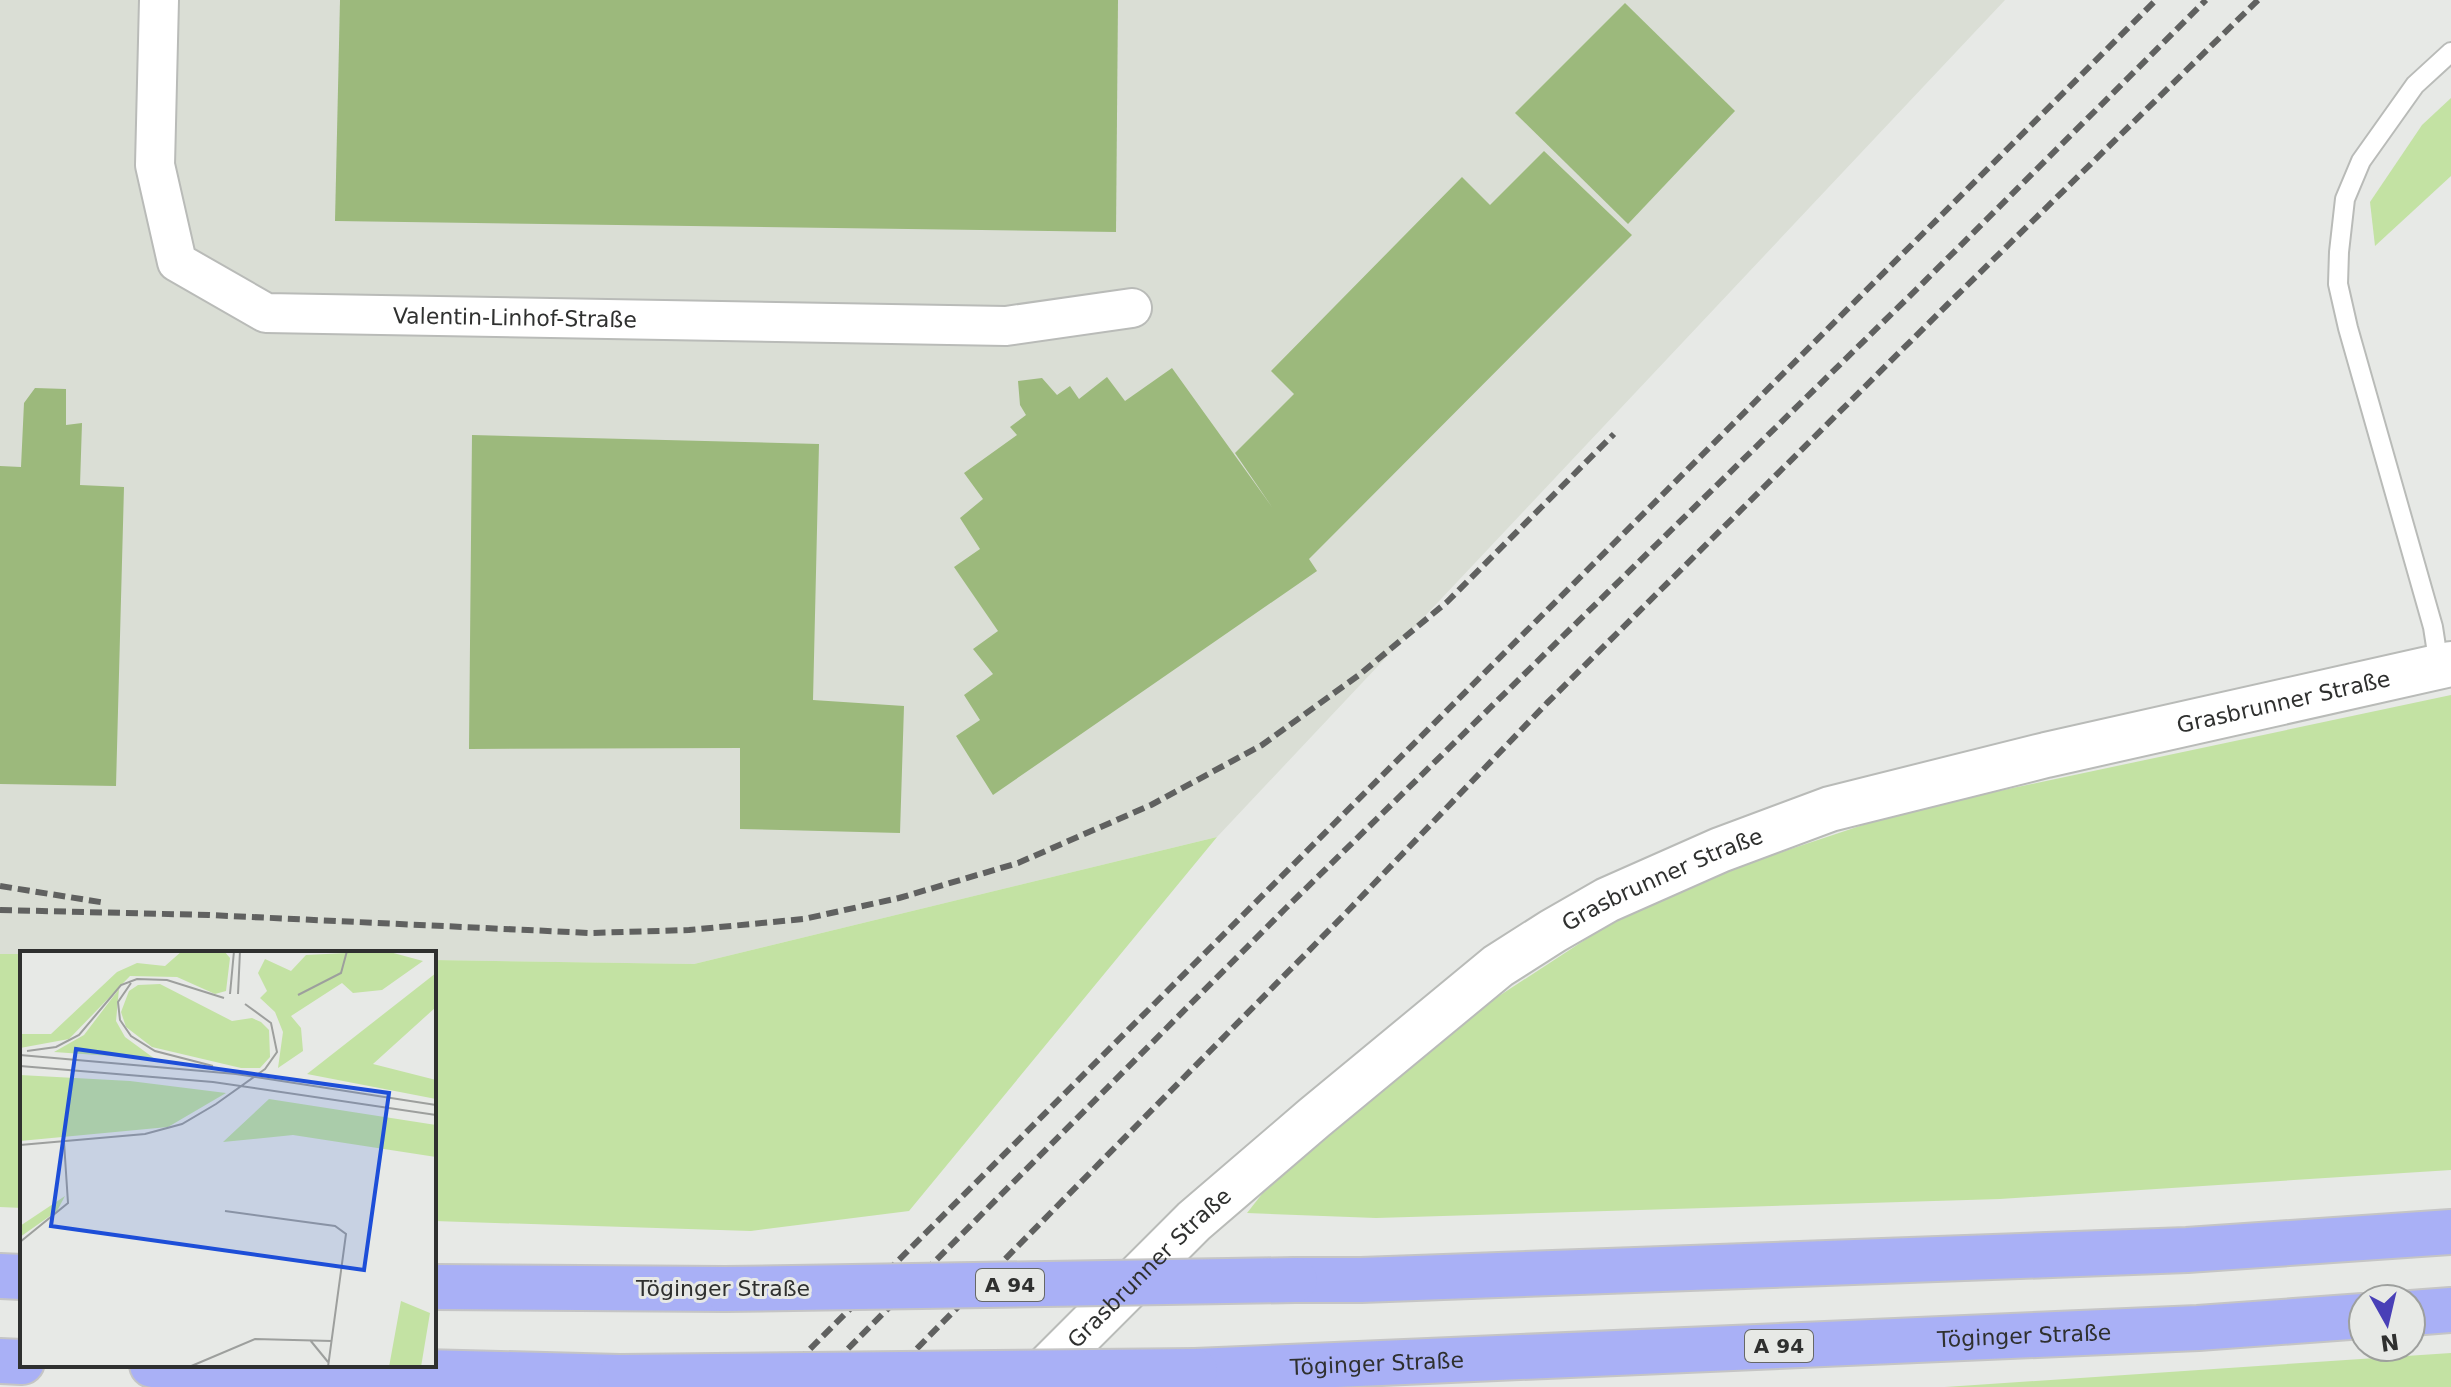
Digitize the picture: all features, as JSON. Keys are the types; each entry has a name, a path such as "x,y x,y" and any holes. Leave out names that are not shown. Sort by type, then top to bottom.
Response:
{"highway":[{"name":"Töginger Straße","path":"436,1287 725,1289 1361,1280 2187,1250 2451,1232"},
{"path":"0,1276 20,1277"},
{"path":"2427,1312 2451,1310"},
{"name":"Töginger Straße","path":"230,1367 620,1377 1208,1379 2182,1329 2347,1317"},
{"path":"0,1361 20,1362"}],"street":[{"name":"Valentin-Linhof-Straße","path":"159,0 155,165 177,262 266,313 1006,326 1132,308"},
{"name":"Grasbrunner Straße","path":"1028,1387 1194,1221 1314,1118 1498,966 1607,900 1720,850 1830,809 2032,758 2445,665"}],"lane":[{"path":"2445,665 2338,284 2345,199 2361,161 2415,85 2451,52"}],"shaded area":[{"path":"0,0 2005,0 1217,837 694,964 436,960 436,951 20,951 20,954 0,954"}],"green space":[{"path":"2451,98 2451,176 2375,246 2370,202 2422,125"},
{"path":"2451,695 2451,1170 2000,1199 1376,1218 1247,1213 1262,1194 1450,1028 1655,894 1905,811"},
{"path":"1217,837 909,1211 751,1231 436,1221 436,960 694,964"},
{"path":"0,954 20,954 20,1208 0,1207"},
{"path":"2451,1353 2451,1387 1945,1387 2347,1360 2347,1363 2427,1363 2427,1355"}],"building":[{"path":"340,0 1118,0 1116,232 335,221"},
{"path":"1625,3 1735,111 1628,224 1515,113"},
{"path":"1544,151 1632,235 1309,559 1317,571 993,795 956,736 980,720 964,695 993,674 973,649 998,631 954,567 980,549 960,518 983,499 964,473 1017,435 1010,427 1026,415 1020,405 1018,381 1042,378 1057,395 1070,386 1079,399 1107,377 1125,401 1172,368 1272,507 1235,453 1294,394 1271,371 1462,177 1490,205"},
{"path":"35,388 66,389 66,425 82,423 80,485 124,487 116,786 0,784 0,466 21,467 24,403"},
{"path":"472,435 819,444 813,700 904,706 900,833 740,829 740,748 469,749"}],"railway":[{"path":"772,1387 2156,0"},
{"path":"810,1387 1286,908 1923,283 2206,0"},
{"path":"879,1387 1344,915 1547,703 2258,0"},
{"path":"0,910 209,915 590,933 689,930 804,919 899,898 1018,863 1151,805 1262,745 1359,675 1447,602 1614,434"},
{"path":"0,886 106,903"}]}
